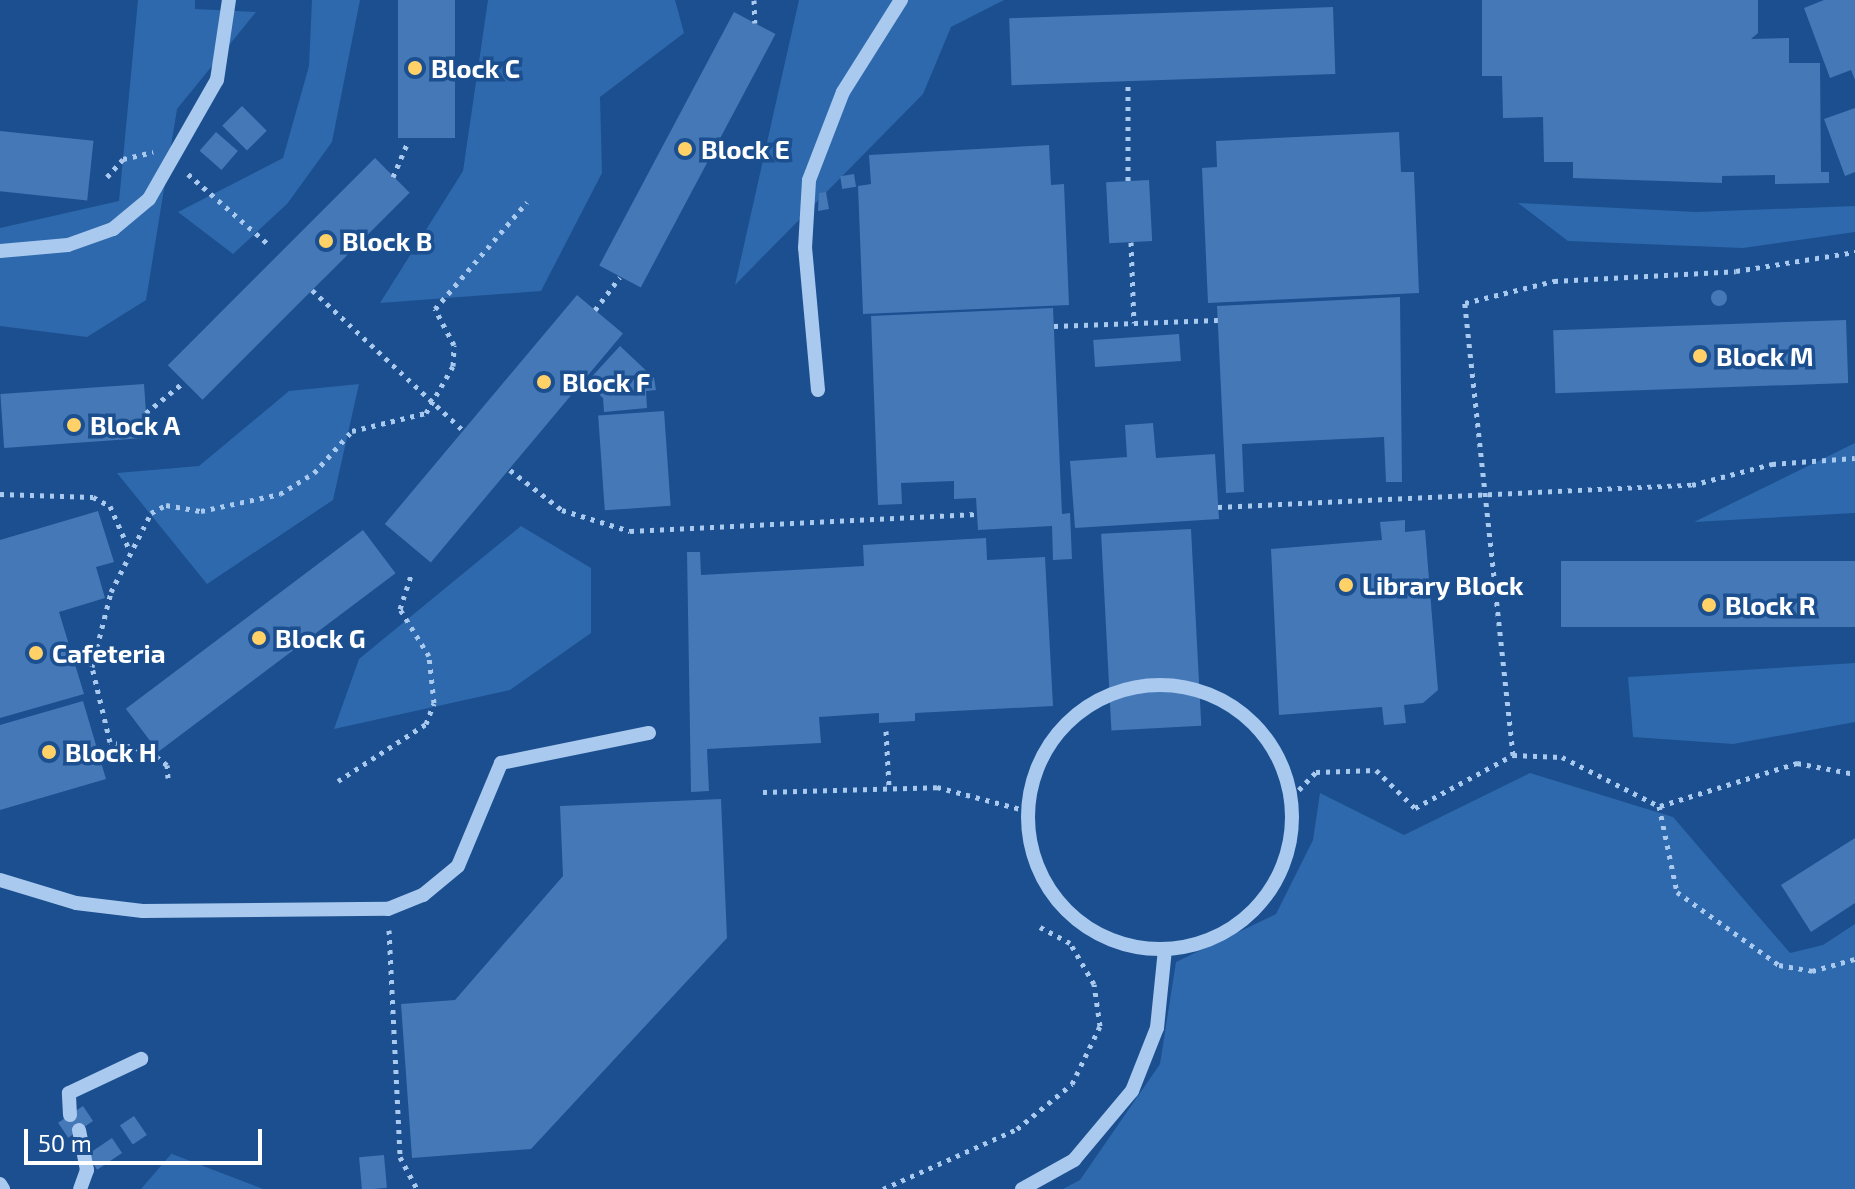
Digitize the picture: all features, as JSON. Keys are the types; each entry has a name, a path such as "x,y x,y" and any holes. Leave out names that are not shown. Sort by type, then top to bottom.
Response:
{"lane":[{"path":"0,251 68,245 113,229 149,199 175,162 217,80 229,0"},
{"path":"818,390 805,248 809,180 843,92 901,0"},
{"path":"1161,684 1232,705 1274,751 1292,797 1288,846 1262,901 1235,926 1165,949 1135,947 1079,922 1050,891 1031,853 1028,811 1035,771 1065,726 1120,690 1161,684"},
{"path":"0,880 76,903 143,911 388,909 423,895 458,866 501,763 649,733"},
{"path":"1022,1189 1074,1160 1132,1091 1157,1028 1165,949"},
{"path":"70,1115 69,1093 141,1059"},
{"path":"79,1130 87,1170 80,1189"},
{"path":"0,1184 3,1189"}],"path":[{"path":"754,0 755,23"},
{"path":"1128,82 1128,181"},
{"path":"393,177 408,142"},
{"path":"107,177 141,151 175,162 269,245"},
{"path":"168,778 167,765 149,751 110,742 92,667 129,550 151,513 166,505 201,511 280,494 314,473 352,431 426,413 453,366 454,345 435,309 527,202"},
{"path":"1131,242 1134,323"},
{"path":"1513,755 1465,303 1554,281 1736,271 1855,252"},
{"path":"595,310 620,277"},
{"path":"312,290 465,432"},
{"path":"1054,326 1218,320"},
{"path":"146,413 184,382"},
{"path":"1218,507 1692,485 1772,464 1855,458"},
{"path":"510,470 562,510 630,531 977,514"},
{"path":"0,494 93,497 110,506 129,550"},
{"path":"338,781 426,724 434,703 429,656 400,609 412,572"},
{"path":"886,731 889,786"},
{"path":"1292,797 1316,772 1376,770 1415,808 1513,755 1562,757 1659,806 1797,763 1855,774"},
{"path":"763,792 937,787 1028,811"},
{"path":"1659,806 1677,892 1779,965 1812,971 1855,959"},
{"path":"388,909 400,1157 417,1189"},
{"path":"883,1189 1017,1129 1072,1084 1100,1026 1094,984 1070,943 1040,927"}],"shaded area":[{"path":"138,0 195,0 195,9 256,12 177,109 146,300 87,337 0,326 0,228 119,201"},
{"path":"312,0 360,0 332,142 287,204 233,254 178,212 283,158 309,66"},
{"path":"488,0 675,0 684,33 600,97 602,173 541,291 380,303 463,171"},
{"path":"799,0 1004,0 951,27 923,94 735,285"},
{"path":"1518,203 1696,212 1855,206 1855,232 1743,248 1568,241"},
{"path":"359,384 333,500 207,584 117,473 199,466 289,391"},
{"path":"1855,443 1855,513 1694,522"},
{"path":"521,526 591,568 591,633 510,690 334,729 359,659"},
{"path":"1855,663 1855,722 1733,744 1633,737 1628,677"},
{"path":"1530,773 1673,817 1790,953 1823,945 1855,924 1855,1189 1063,1189 1080,1180 1160,1064 1176,962 1276,914 1313,840 1320,793 1404,835"},
{"path":"172,1154 263,1189 141,1189"}],"building":[{"name":"Block C","path":"398,0 455,0 455,138 398,138"},
{"path":"1482,0 1758,0 1758,33 1751,39 1789,38 1789,63 1820,63 1821,172 1829,172 1829,183 1775,184 1775,175 1722,176 1722,183 1573,178 1573,162 1544,162 1543,117 1503,118 1502,76 1482,76"},
{"path":"1824,0 1855,0 1855,80 1851,70 1830,78 1804,8"},
{"path":"1333,7 1335,74 1012,85 1009,18"},
{"name":"Block E","path":"734,12 775,34 641,287 599,265"},
{"path":"242,106 267,131 247,151 222,126"},
{"path":"1855,108 1855,172 1845,176 1824,119"},
{"path":"0,131 93,141 87,200 0,191"},
{"path":"216,132 238,151 221,170 200,151"},
{"path":"1399,132 1401,172 1414,172 1419,293 1208,303 1202,168 1217,167 1216,141"},
{"path":"1049,145 1051,185 1064,184 1069,305 863,314 858,186 871,184 869,155"},
{"name":"Block B","path":"375,158 410,193 202,400 168,365"},
{"path":"854,174 856,187 842,189 840,176"},
{"path":"1149,180 1152,241 1109,243 1106,182"},
{"path":"826,192 829,209 818,211 819,193"},
{"path":"1716,290 1722,290 1727,298 1725,304 1716,306 1711,301 1711,295"},
{"name":"Block F","path":"577,295 623,334 431,563 385,524"},
{"path":"1400,297 1402,482 1386,482 1384,437 1242,444 1244,492 1226,493 1217,306"},
{"path":"1053,308 1062,514 1070,513 1072,559 1053,560 1052,526 978,530 976,498 954,499 954,481 901,483 902,504 878,505 871,316"},
{"name":"Block M","path":"1846,320 1848,383 1555,393 1553,330"},
{"path":"1179,334 1181,361 1095,367 1093,340"},
{"path":"620,346 654,378 656,390 646,391 647,408 604,412 603,398 586,383"},
{"name":"Block A","path":"144,384 148,438 4,448 0,394"},
{"path":"664,411 671,506 605,510 598,416"},
{"path":"1153,423 1156,458 1215,454 1219,519 1075,528 1070,461 1127,457 1125,425"},
{"name":"Cafeteria","path":"98,511 114,562 96,567 105,598 59,612 84,694 0,718 0,540"},
{"path":"1405,520 1405,532 1425,530 1438,690 1423,703 1404,705 1406,723 1384,725 1382,707 1279,715 1271,549 1382,540 1380,522"},
{"path":"1191,529 1201,726 1111,730 1101,534"},
{"name":"Block G","path":"363,530 395,573 158,752 126,709"},
{"path":"986,538 987,560 1045,557 1053,706 915,713 915,721 879,723 879,713 819,717 821,743 707,749 709,791 691,792 687,552 700,552 701,575 864,566 863,545"},
{"name":"Block R","path":"1561,561 1855,561 1855,627 1561,627"},
{"name":"Block H","path":"83,701 106,779 0,810 0,725"},
{"path":"721,799 727,938 531,1149 412,1158 401,1004 455,1000 563,876 560,806"},
{"path":"1855,838 1855,903 1811,932 1781,885"},
{"path":"83,1106 93,1121 68,1138 58,1123"},
{"path":"134,1116 147,1135 133,1145 120,1126"},
{"path":"112,1138 122,1153 97,1170 87,1155"},
{"path":"384,1155 387,1188 362,1189 359,1157"}],"place":[{"name":"Block C","path":"415,68"},
{"name":"Block E","path":"685,149"},
{"name":"Block B","path":"326,241"},
{"name":"Block M","path":"1700,356"},
{"name":"Block F","path":"544,382"},
{"name":"Block A","path":"74,425"},
{"name":"Library Block","path":"1346,585"},
{"name":"Block R","path":"1709,605"},
{"name":"Block G","path":"259,638"},
{"name":"Cafeteria","path":"36,653"},
{"name":"Block H","path":"49,752"}]}
